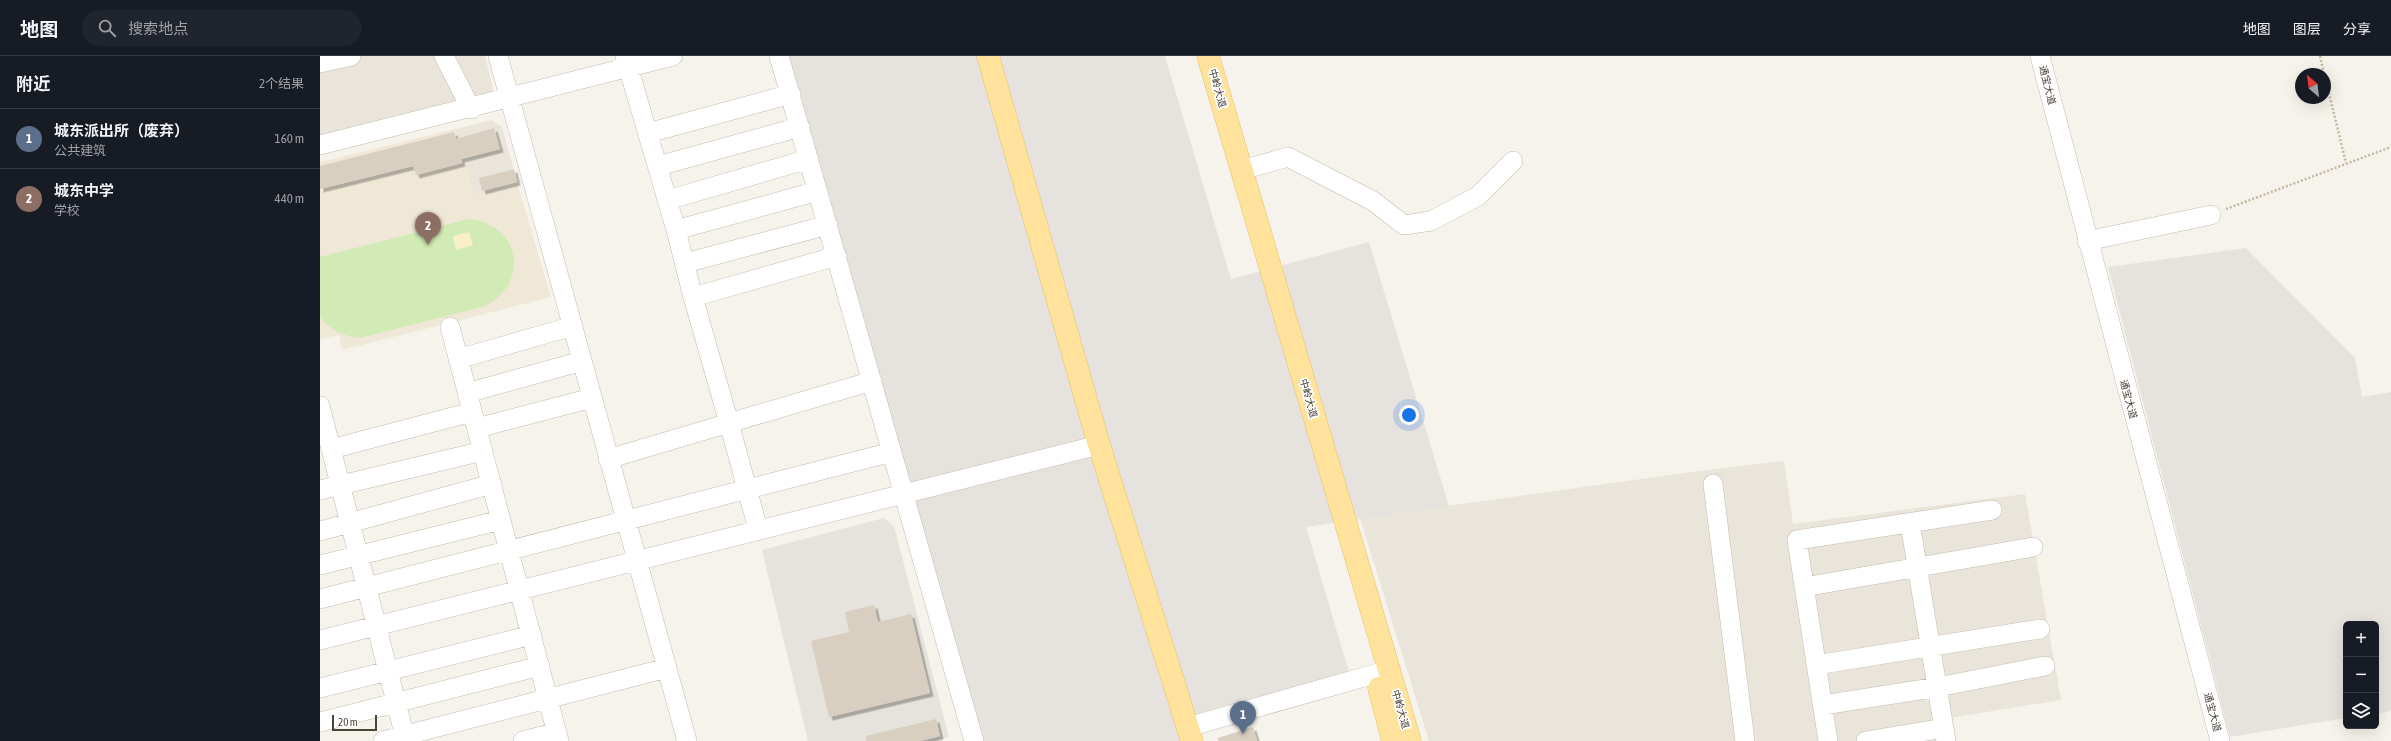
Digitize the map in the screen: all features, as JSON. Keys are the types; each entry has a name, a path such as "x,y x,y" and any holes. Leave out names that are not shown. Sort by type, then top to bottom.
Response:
{"main road":[{"path":"988,56 1099,445 1190,734"},
{"name":"中岭大道","path":"1193,56 1382,672 1410,741"},
{"name":"中岭大道","path":"1208,56 1242,170 1382,672 1394,741"}],"street":[{"path":"320,63 350,56"},
{"path":"444,56 471,109"},
{"path":"498,56 573,326 608,459 628,521 687,741"},
{"path":"320,145 509,99 627,62 673,56"},
{"path":"779,56 974,741"},
{"name":"通宝大道","path":"2040,56 2220,741"},
{"path":"627,62 676,230 693,298 758,529"},
{"path":"648,133 791,94"},
{"path":"658,166 800,127"},
{"path":"1242,170 1288,157 1373,201 1404,226 1431,221 1478,196 1513,161"},
{"path":"667,200 809,159"},
{"path":"676,230 818,191"},
{"path":"2088,241 2211,215"},
{"path":"685,263 828,225"},
{"path":"693,298 837,256"},
{"path":"458,359 573,326"},
{"path":"450,327 558,737 523,741"},
{"path":"467,393 582,361"},
{"path":"608,459 872,381"},
{"path":"331,449 592,398"},
{"path":"320,406 405,738"},
{"path":"320,640 376,624 1099,445"},
{"path":"320,490 483,451"},
{"path":"320,599 892,452"},
{"path":"320,531 492,484"},
{"path":"1713,484 1745,741"},
{"path":"1828,741 1797,540 1992,510"},
{"path":"320,565 501,520"},
{"path":"1866,741 1945,735 1919,567 1910,523"},
{"path":"1804,587 2033,547"},
{"path":"1816,665 2040,629"},
{"path":"320,688 532,634"},
{"path":"320,722 540,666"},
{"path":"1823,705 1938,687 2045,666"},
{"path":"383,741 405,738 667,668"},
{"path":"1190,734 1382,672"}],"path":[{"path":"2320,56 2323,68"},
{"path":"2331,102 2346,163"},
{"path":"2211,215 2391,147"}],"shaded area":[{"path":"320,56 485,56 495,98 320,141"},
{"path":"779,56 1165,56 1231,279 1369,242 1449,506 1306,527 1354,689 1191,737 1192,741 974,741"},
{"path":"492,120 502,127 517,182 473,194 455,129"},
{"path":"455,129 473,194 517,182 551,297 342,350 339,335 320,339 320,162"},
{"path":"2246,248 2355,358 2362,397 2391,392 2391,711 2379,713 2379,621 2343,621 2343,718 2230,737 2108,267"},
{"path":"1784,461 1793,524 2025,494 2061,700 1937,720 1940,741 1429,741 1360,518 1706,470"},
{"path":"884,518 894,526 949,737 933,741 808,741 762,550"}],"green space":[{"path":"469,219 486,223 499,232 509,243 513,256 514,270 509,283 500,296 485,306 360,338 348,336 338,332 328,326 320,317 320,257"}],"sand":[{"path":"469,232 473,245 456,250 453,236"}],"building":[{"path":"494,128 500,149 461,159 462,163 416,175 413,166 320,189 320,166 454,132 456,139"},
{"path":"514,169 517,182 482,191 479,178"},
{"path":"874,605 878,622 911,614 930,693 829,717 811,641 849,632 845,612"},
{"path":"936,719 940,736 920,741 866,741 866,736"},
{"path":"1253,727 1257,741 1218,741 1218,738"}],"place":[{"name":"城东中学","path":"428,245"},
{"name":"城东派出所（废弃）","path":"1243,734"}]}
